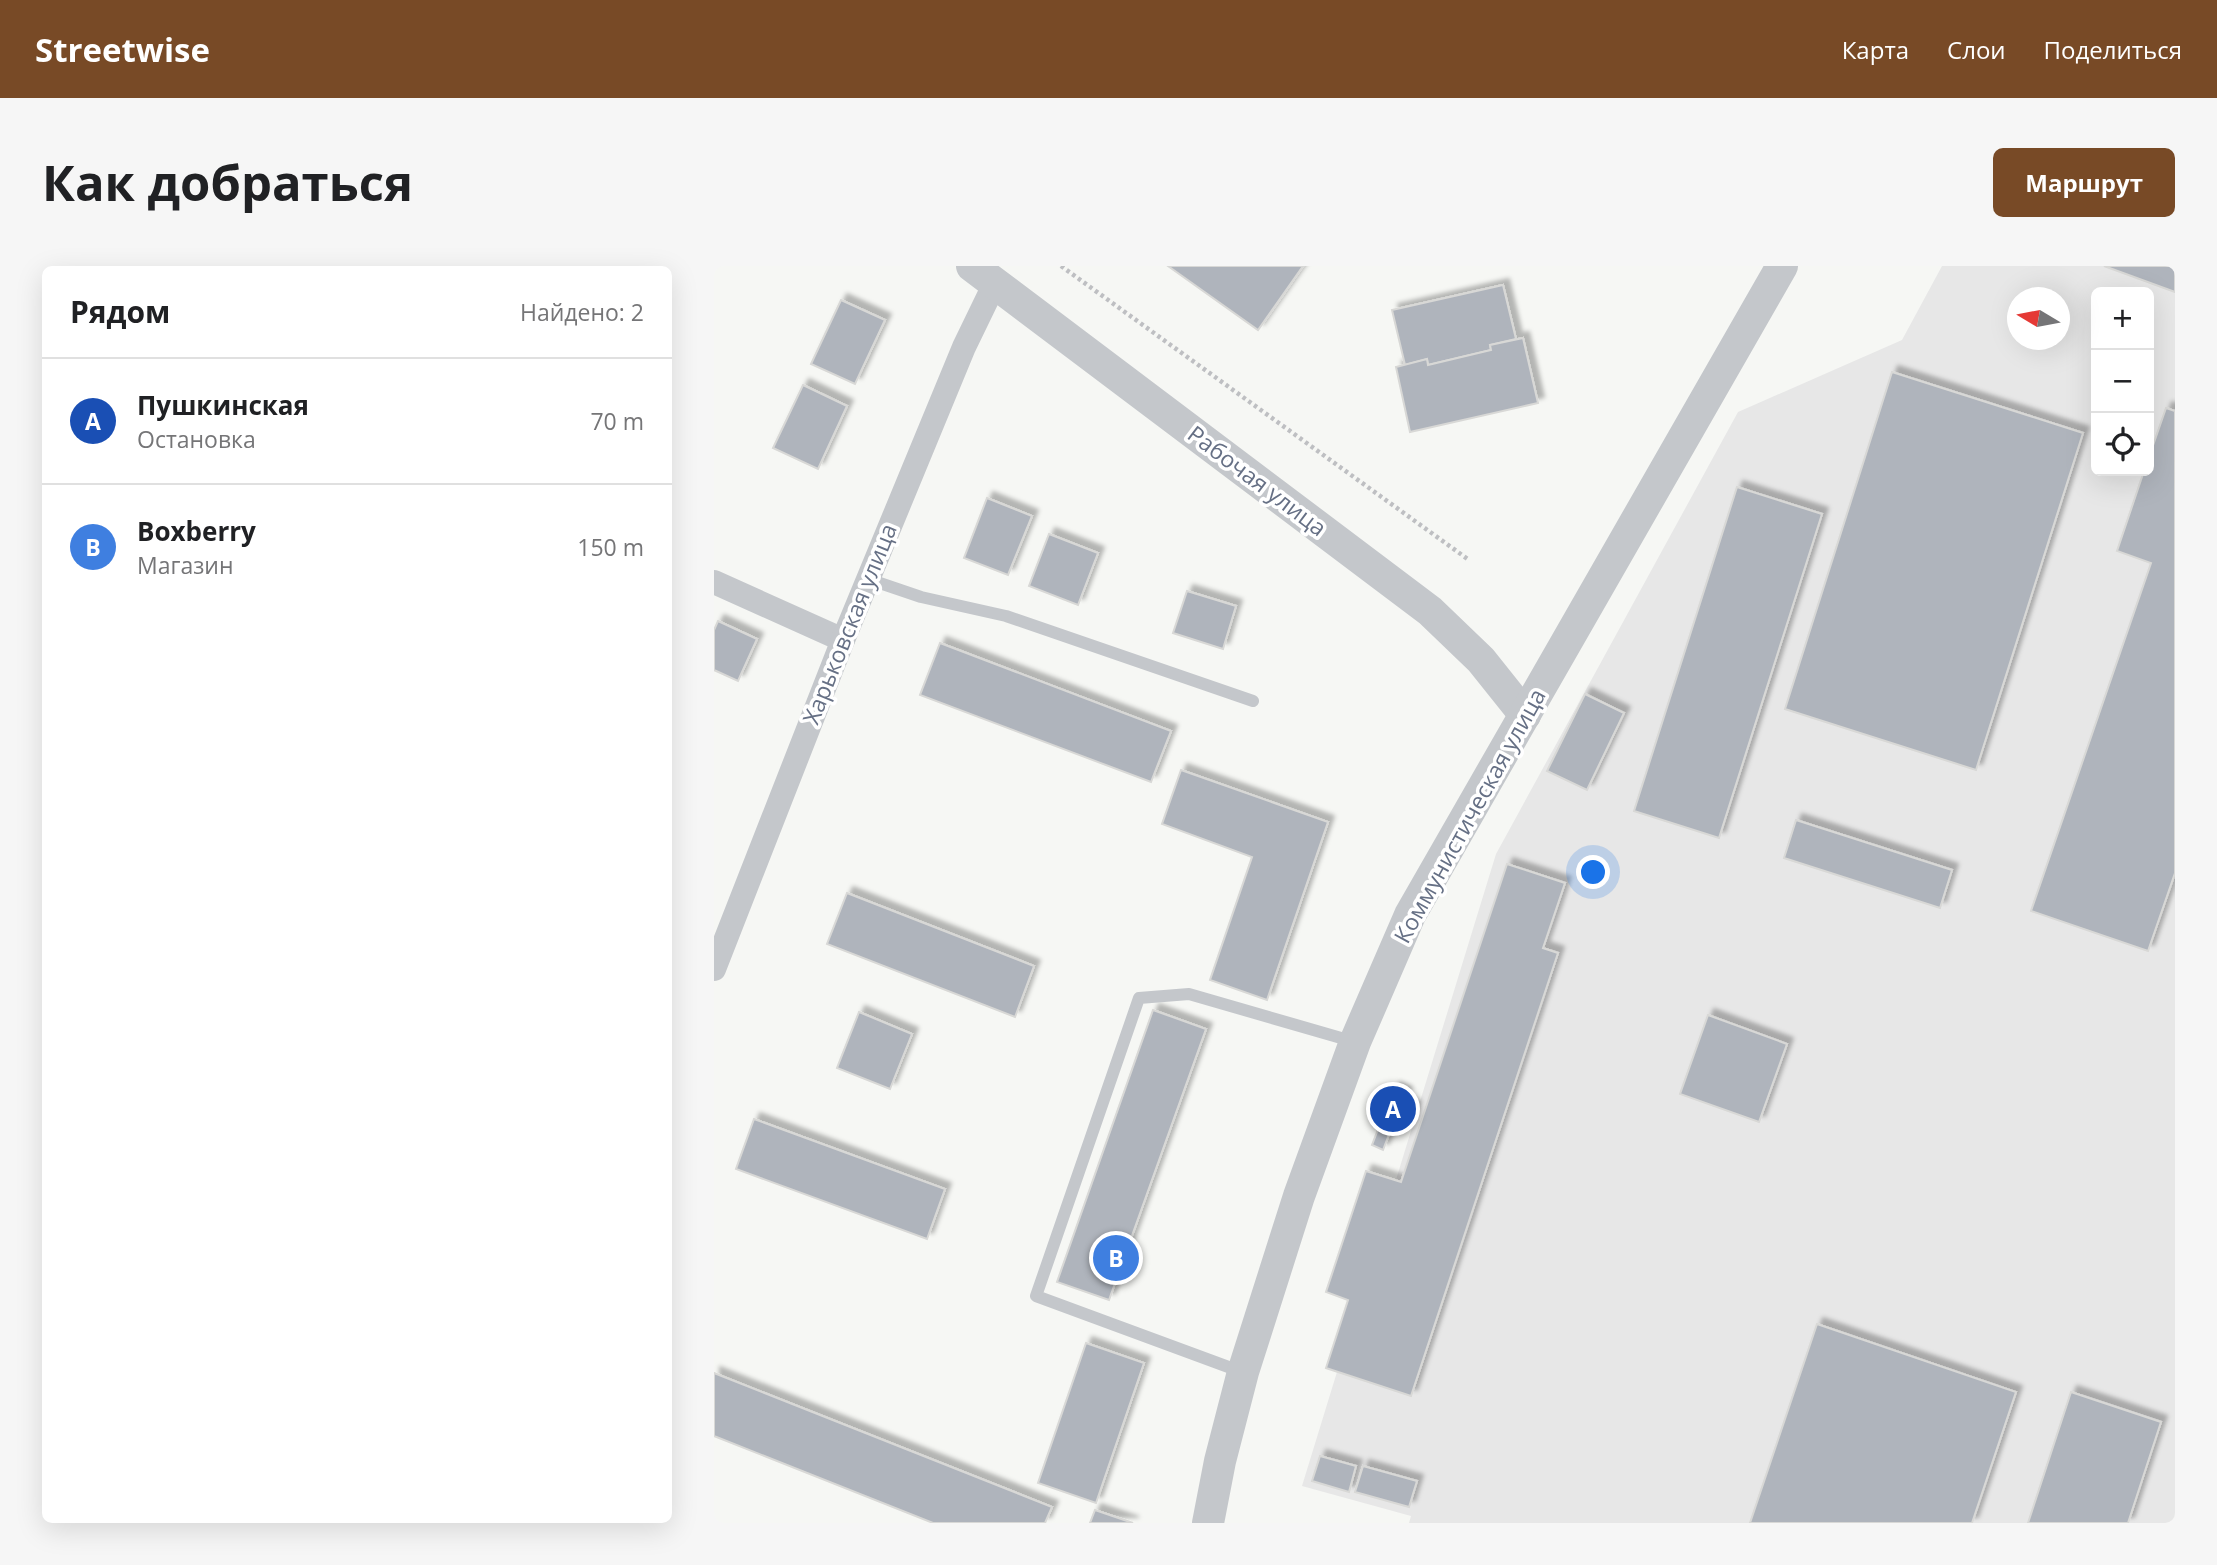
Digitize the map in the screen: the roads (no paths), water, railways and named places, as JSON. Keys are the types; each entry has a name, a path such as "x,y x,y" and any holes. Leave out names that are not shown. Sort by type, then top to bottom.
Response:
{"street":[{"name":"Коммунистическая улица","path":"1208,1523 1220,1461 1243,1373 1299,1196 1355,1042 1410,915 1782,266"},
{"name":"Рабочая улица","path":"983,274 1430,611 1481,660 1525,715"},
{"name":"Харьковская улица","path":"714,969 843,640 964,347 983,274"},
{"path":"714,582 843,640"}],"lane":[{"path":"868,579 922,597 1006,615 1253,701"},
{"path":"1243,1373 1036,1296 1040,1283 1139,998 1189,994 1355,1042"}],"place":[{"name":"Пушкинская","path":"1393,1109"},
{"name":"Boxberry","path":"1116,1258"}]}
